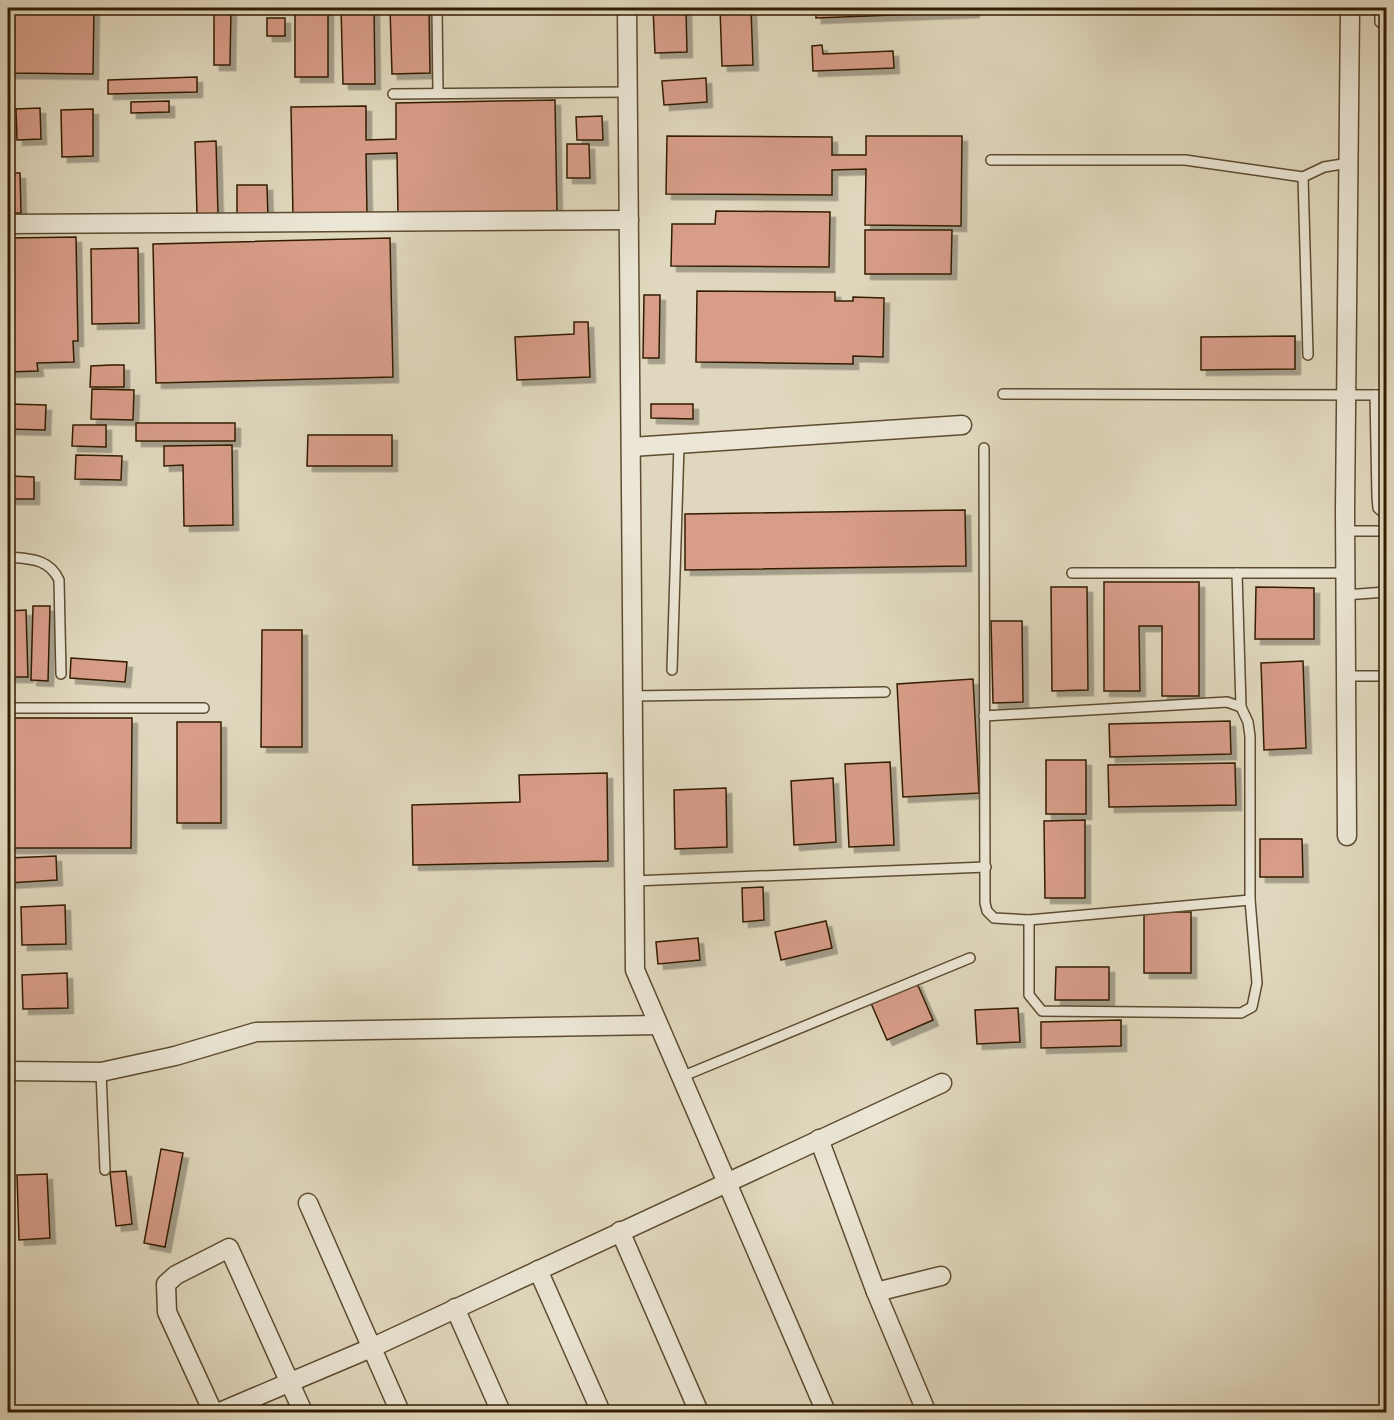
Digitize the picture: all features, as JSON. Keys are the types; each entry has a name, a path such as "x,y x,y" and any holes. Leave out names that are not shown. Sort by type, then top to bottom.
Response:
{"street":[{"path":"627,8 635,970 826,1413"},
{"path":"1347,836 1345,531 1350,8"},
{"path":"8,224 629,220"},
{"path":"631,447 962,425"},
{"path":"8,1071 101,1072 175,1056 256,1032 658,1025"},
{"path":"220,1413 371,1348 942,1083"},
{"path":"819,1139 876,1292 926,1412"},
{"path":"308,1203 400,1413"},
{"path":"620,1231 699,1413"},
{"path":"213,1413 167,1312 164,1296 166,1284 176,1275 229,1248 303,1413"},
{"path":"538,1270 601,1413"},
{"path":"876,1292 941,1276"},
{"path":"455,1308 501,1413"}],"lane":[{"path":"437,8 438,93"},
{"path":"1380,8 1380,22 1386,27"},
{"path":"393,94 628,92"},
{"path":"991,160 1185,160 1303,177 1324,167 1349,163"},
{"path":"1303,177 1308,355"},
{"path":"1003,394 1386,395"},
{"path":"1375,395 1378,508 1386,515"},
{"path":"672,670 680,445"},
{"path":"984,448 987,911 994,918 1029,920 1250,900"},
{"path":"1345,531 1386,531"},
{"path":"8,557 42,561 54,568 59,580 61,674"},
{"path":"1072,573 1345,573"},
{"path":"1029,920 1029,995 1042,1011 1241,1013 1252,1007 1257,983 1250,900 1250,736 1248,723 1241,707 1237,573"},
{"path":"1345,595 1386,592"},
{"path":"1346,676 1386,676"},
{"path":"633,696 885,692"},
{"path":"984,716 1227,702 1241,707"},
{"path":"8,708 204,708"},
{"path":"633,881 986,867"},
{"path":"681,1077 970,958"},
{"path":"101,1072 105,1170"}],"building":[{"path":"8,8 94,8 93,74 8,73"},
{"path":"214,8 231,8 230,65 214,65"},
{"path":"295,8 328,8 328,77 295,77"},
{"path":"341,8 374,8 375,84 343,84"},
{"path":"390,8 429,8 430,73 392,74"},
{"path":"653,8 686,8 687,52 655,53"},
{"path":"720,8 751,8 753,65 722,66"},
{"path":"816,8 974,8 974,12 816,18"},
{"path":"267,18 285,18 285,36 267,36"},
{"path":"822,45 823,54 893,51 894,68 813,71 812,46"},
{"path":"197,77 197,92 108,94 108,80"},
{"path":"706,78 707,102 664,105 662,81"},
{"path":"555,100 557,212 398,215 397,153 366,154 367,215 293,217 291,107 366,106 366,140 396,139 396,103"},
{"path":"169,101 169,112 131,113 131,102"},
{"path":"40,108 41,139 17,140 16,109"},
{"path":"93,109 93,156 62,157 61,110"},
{"path":"602,116 603,140 577,140 576,117"},
{"path":"667,136 832,137 832,155 866,155 866,136 962,136 961,226 865,225 866,169 832,170 832,195 666,194"},
{"path":"216,141 218,214 197,214 195,142"},
{"path":"567,144 589,144 590,178 567,178"},
{"path":"8,173 20,173 21,213 8,213"},
{"path":"237,185 267,185 268,218 237,219"},
{"path":"716,211 830,212 829,267 671,266 672,224 715,224"},
{"path":"865,230 952,230 951,274 865,274"},
{"path":"76,237 78,341 73,341 74,362 37,363 38,371 8,372 8,238"},
{"path":"390,238 393,377 156,383 153,244"},
{"path":"138,248 139,323 92,324 91,249"},
{"path":"697,291 835,292 835,301 853,301 853,297 884,298 883,357 853,356 853,364 696,362"},
{"path":"644,295 660,295 659,358 643,358"},
{"path":"574,322 588,322 590,377 517,380 515,337 574,334"},
{"path":"1295,336 1295,369 1201,370 1201,337"},
{"path":"124,365 124,387 90,387 91,366"},
{"path":"92,389 134,390 133,420 91,419"},
{"path":"1385,402 1386,402 1386,505"},
{"path":"8,404 46,405 45,430 8,429"},
{"path":"651,404 693,404 693,419 651,418"},
{"path":"136,423 235,423 235,441 136,441"},
{"path":"73,425 106,425 106,447 72,446"},
{"path":"308,435 392,435 392,466 307,466"},
{"path":"232,445 233,525 184,526 183,465 164,466 164,446"},
{"path":"76,455 122,456 121,480 75,479"},
{"path":"10,476 34,477 34,499 10,499"},
{"path":"965,510 966,566 685,570 685,514"},
{"path":"1104,582 1199,582 1199,696 1162,696 1162,626 1139,626 1140,691 1104,691"},
{"path":"1051,587 1087,587 1088,690 1052,691"},
{"path":"1256,587 1314,588 1314,639 1255,639"},
{"path":"33,606 50,606 48,681 31,680"},
{"path":"26,610 28,677 8,677 8,611"},
{"path":"991,621 1022,621 1023,702 993,703"},
{"path":"262,630 302,630 302,747 261,747"},
{"path":"71,658 127,662 125,682 70,678"},
{"path":"1303,661 1306,748 1264,750 1261,663"},
{"path":"973,679 979,793 903,797 897,684"},
{"path":"8,718 132,718 131,848 8,848"},
{"path":"1230,721 1231,754 1110,757 1109,724"},
{"path":"177,722 221,722 221,823 177,823"},
{"path":"1046,760 1086,760 1086,814 1046,814"},
{"path":"890,762 894,845 849,847 845,764"},
{"path":"1235,763 1236,805 1109,807 1108,765"},
{"path":"607,773 608,861 413,865 412,805 520,802 519,775"},
{"path":"833,778 836,842 794,845 791,781"},
{"path":"726,788 727,847 675,849 674,790"},
{"path":"1085,820 1085,898 1045,898 1044,821"},
{"path":"1260,839 1302,839 1303,877 1260,877"},
{"path":"56,856 57,880 8,883 8,858"},
{"path":"763,887 764,920 743,922 742,888"},
{"path":"65,905 66,944 22,945 21,907"},
{"path":"1144,912 1191,912 1191,973 1144,973"},
{"path":"826,921 832,948 781,960 775,932"},
{"path":"698,938 700,960 658,964 656,942"},
{"path":"1056,967 1109,967 1109,1000 1055,1000"},
{"path":"67,973 68,1008 23,1009 22,975"},
{"path":"916,981 933,1020 887,1040 870,1001"},
{"path":"1018,1008 1020,1042 977,1044 975,1010"},
{"path":"1121,1020 1121,1046 1041,1048 1041,1022"},
{"path":"161,1149 183,1153 165,1247 144,1243"},
{"path":"126,1171 132,1224 116,1226 110,1172"},
{"path":"47,1174 50,1238 19,1240 17,1175"}]}
